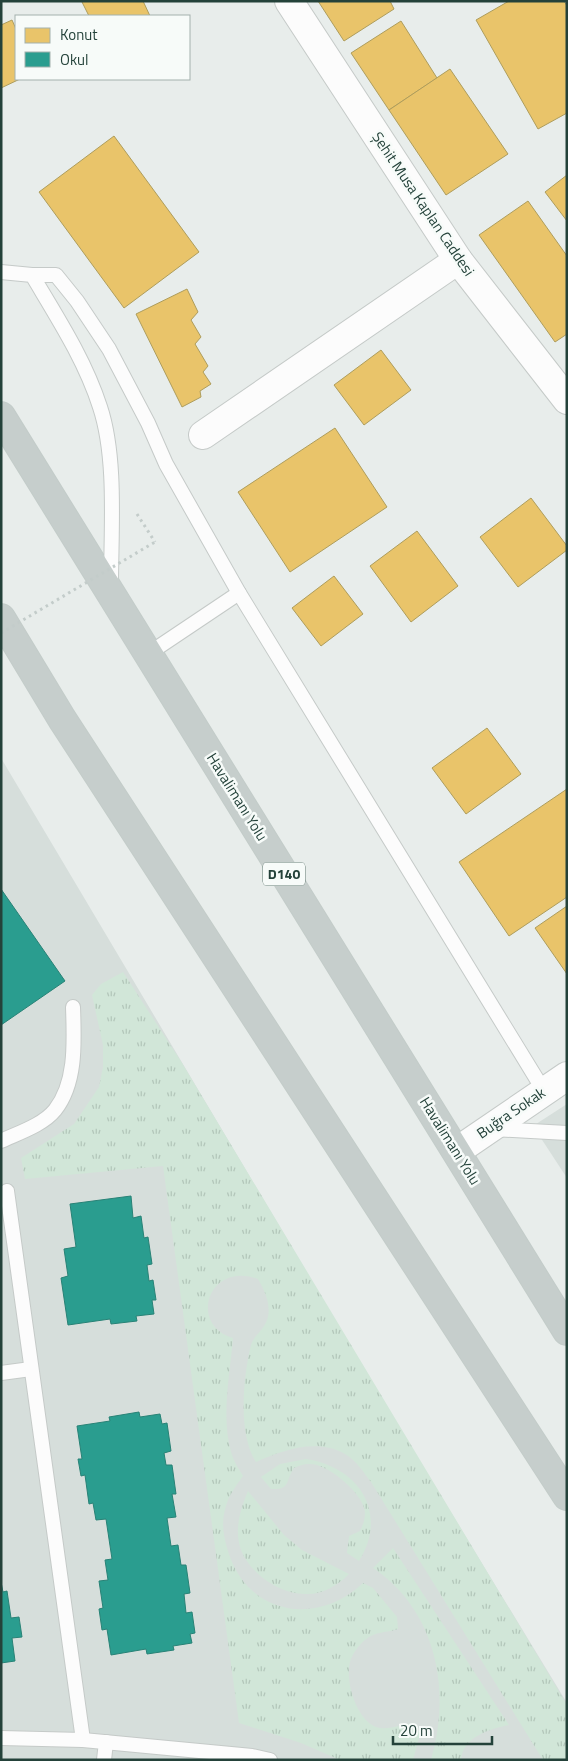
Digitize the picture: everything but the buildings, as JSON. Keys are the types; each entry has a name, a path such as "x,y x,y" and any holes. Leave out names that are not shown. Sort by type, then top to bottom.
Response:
{"highway":[{"name":"Havalimanı Yolu","path":"1,416 567,1331"},
{"path":"1,618 62,719 567,1496"},
{"path":"533,1443 567,1512"}],"street":[{"name":"Şehit Musa Kaplan Caddesi","path":"290,1 458,260 567,400"},
{"path":"203,435 458,260"},
{"name":"Buğra Sokak","path":"457,1151 488,1128 567,1076"}],"lane":[{"path":"1,272 56,276 77,300 109,349 148,423 166,464 239,593 544,1091"},
{"path":"32,275 65,331 90,379 104,420 109,457 110,594"},
{"path":"148,654 239,593"},
{"path":"1,1142 42,1120 55,1110 71,1071 74,1046 73,1007"},
{"path":"488,1128 567,1133"},
{"path":"7,1191 83,1740"},
{"path":"1,1373 31,1369"},
{"path":"1,1738 83,1740 252,1756 270,1760"},
{"path":"104,1760 106,1742"}],"path":[{"path":"1,633 155,542"}],"shaded area":[{"path":"1,758 391,1414 567,1703 567,1760 1,1760"},
{"path":"567,1104 567,1178 533,1126"}],"green space":[{"path":"123,972 182,1063 567,1705 567,1760 543,1760 371,1482 353,1460 334,1449 312,1446 277,1453 256,1462 250,1451 244,1423 245,1376 251,1345 267,1320 269,1308 264,1290 258,1279 241,1276 227,1279 216,1286 210,1297 208,1309 211,1321 219,1331 233,1338 226,1410 228,1438 232,1455 243,1476 231,1494 224,1512 223,1528 228,1551 237,1573 251,1589 267,1601 285,1608 305,1609 325,1606 345,1597 363,1583 373,1588 397,1617 398,1629 369,1637 360,1644 354,1653 350,1662 349,1679 354,1699 363,1716 376,1727 390,1728 414,1723 420,1734 413,1760 340,1760 301,1743 239,1723 163,1166 25,1179 21,1158 74,1124 99,1087 103,1067 103,1045 92,995 101,984"},
{"path":"306,1459 325,1464 341,1472 354,1482 364,1495 369,1510 371,1526 368,1543 359,1561 347,1553 349,1536 360,1531 363,1525 364,1508 360,1499 340,1478 324,1468 309,1464 294,1468 287,1484 282,1488 271,1489 261,1477 280,1464"},
{"path":"248,1491 284,1535 302,1550 349,1574 329,1589 311,1594 295,1593 267,1581 245,1559 239,1543 239,1520"},
{"path":"393,1548 509,1725 478,1735 467,1745 461,1760 431,1760 440,1706 434,1654 425,1629 412,1606 394,1585 373,1568"}]}
